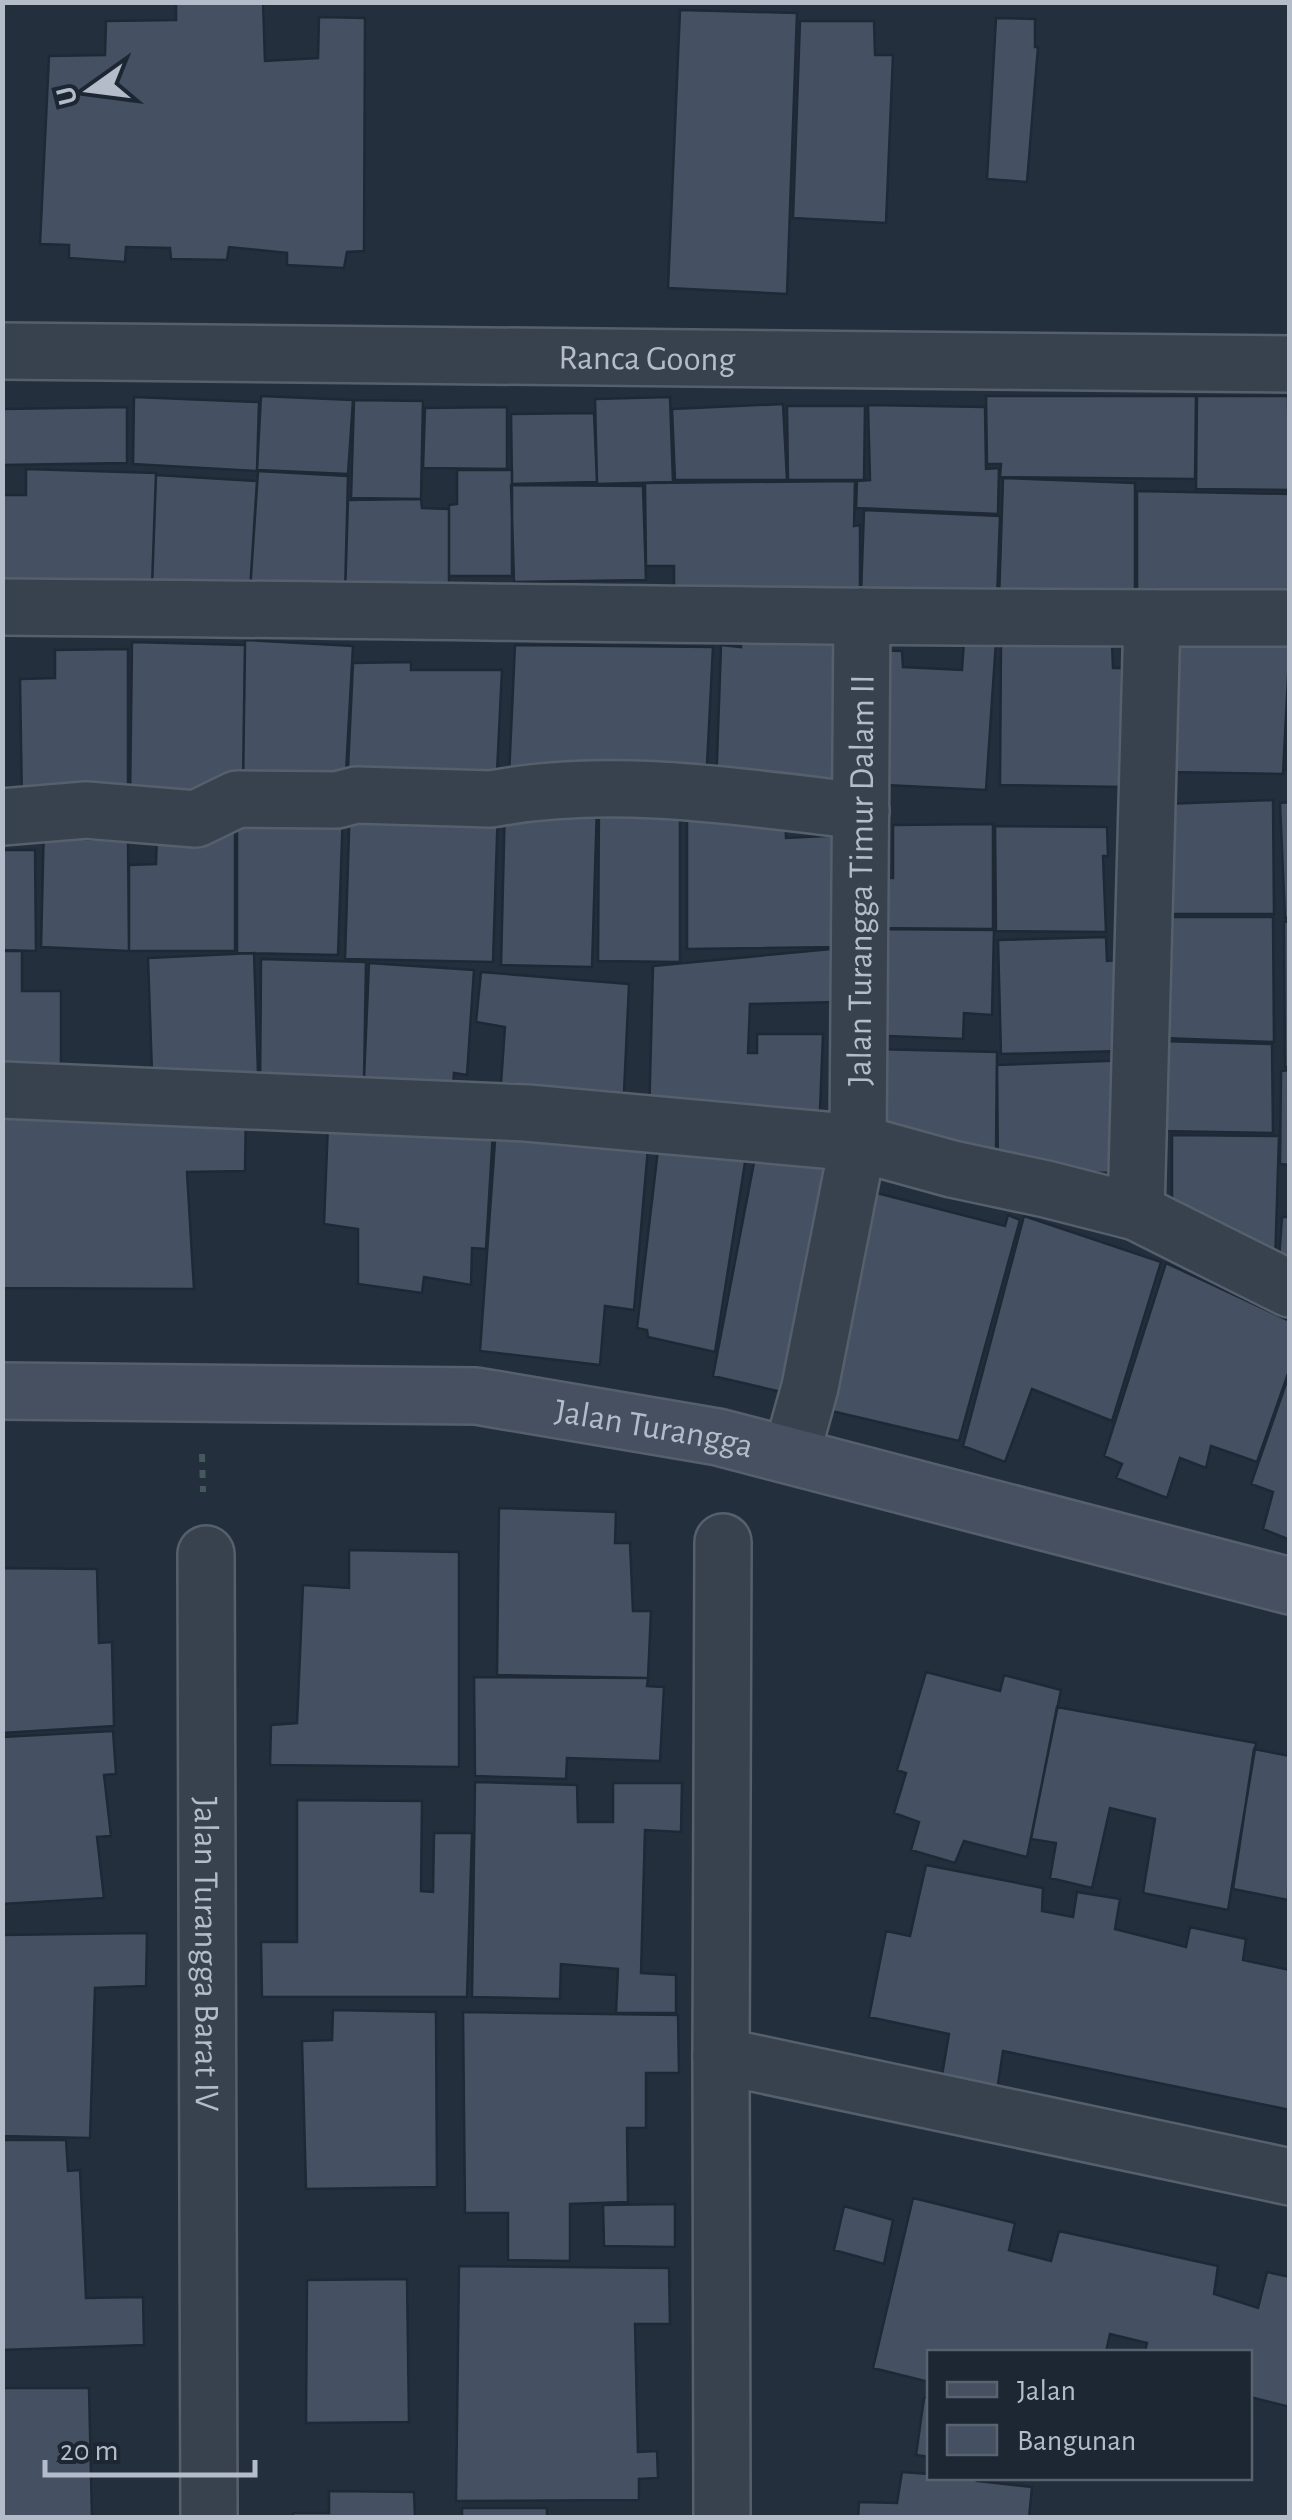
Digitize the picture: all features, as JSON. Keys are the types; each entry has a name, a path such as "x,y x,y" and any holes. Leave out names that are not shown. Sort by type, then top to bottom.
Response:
{"main road":[{"name":"Jalan Turangga","path":"2,1391 476,1396 718,1437 1290,1586"}],"street":[{"name":"Ranca Goong","path":"2,350 1290,364"},
{"path":"2,607 1290,618"},
{"name":"Jalan Turangga Timur Dalam II","path":"791,1455 810,1387 858,1142 862,616"},
{"path":"1136,1212 1152,618"},
{"path":"2,817 86,810 196,819 237,799 336,800 356,795 491,800 622,788 742,797 861,812"},
{"path":"2,1090 527,1112 858,1142 952,1170 1136,1212 1290,1290"},
{"path":"722,2518 723,1542"},
{"name":"Jalan Turangga Barat IV","path":"206,1554 209,2518"},
{"path":"720,2056 1290,2177"}],"path":[{"path":"200,1393 206,1554"}],"building":[{"path":"176,2 263,2 265,61 318,58 319,17 365,18 364,251 347,252 344,268 287,265 287,253 229,247 227,260 171,259 170,248 126,247 125,262 69,258 69,245 40,244 49,56 105,55 106,21 176,20"},
{"path":"680,10 797,13 787,294 668,288"},
{"path":"996,18 1035,19 1038,47 1027,182 987,179"},
{"path":"800,21 874,21 875,55 893,55 886,223 793,218"},
{"path":"261,396 353,400 348,474 257,470"},
{"path":"986,396 1196,396 1195,479 1000,477 1001,464 987,464"},
{"path":"1197,396 1288,396 1289,490 1196,489"},
{"path":"1288,396 1290,396 1289,484"},
{"path":"134,397 259,402 257,471 133,464"},
{"path":"670,397 673,482 597,484 595,399"},
{"path":"354,400 423,401 421,499 351,498"},
{"path":"783,404 787,480 675,480 672,409"},
{"path":"868,405 985,407 986,469 999,468 998,514 856,508 857,481 870,480"},
{"path":"787,406 865,406 864,480 788,480"},
{"path":"127,407 127,463 2,465 2,409"},
{"path":"507,407 507,469 423,468 425,408"},
{"path":"594,413 597,482 512,484 511,414"},
{"path":"26,469 156,473 152,587 2,584 2,495 26,495"},
{"path":"457,470 512,470 512,576 449,576 449,505 457,504"},
{"path":"258,471 348,476 345,595 250,591"},
{"path":"156,475 257,481 250,591 152,587"},
{"path":"1003,478 1135,483 1135,602 999,600"},
{"path":"855,481 854,526 860,525 860,590 674,586 674,566 646,566 645,483"},
{"path":"511,485 643,486 646,580 514,582"},
{"path":"1137,491 1290,494 1290,604 1137,604"},
{"path":"421,499 422,508 449,509 449,596 345,595 348,500"},
{"path":"864,510 1000,516 997,599 861,595"},
{"path":"843,631 841,798 716,789 721,645 741,647 741,633"},
{"path":"1290,637 1283,774 1167,772 1155,639"},
{"path":"245,640 353,646 345,790 243,785"},
{"path":"964,640 996,641 986,790 866,784 871,650 902,651 903,667 962,670"},
{"path":"1001,640 1112,642 1113,668 1122,668 1122,787 1000,785"},
{"path":"132,642 245,645 243,785 130,802"},
{"path":"515,645 713,647 706,785 509,776"},
{"path":"128,649 128,800 22,804 20,679 55,678 55,650"},
{"path":"411,662 411,670 502,670 496,793 347,789 353,663"},
{"path":"1290,670 1290,770 1286,770"},
{"path":"599,798 680,798 680,962 598,961"},
{"path":"350,800 498,807 493,962 345,959"},
{"path":"1273,800 1274,914 1166,914 1163,804"},
{"path":"505,802 597,805 592,967 501,965"},
{"path":"1290,802 1290,917 1285,918 1280,803"},
{"path":"687,803 785,805 786,838 846,835 842,947 687,949"},
{"path":"237,809 343,810 338,955 237,953"},
{"path":"44,823 86,825 86,839 128,840 129,951 41,947"},
{"path":"993,824 993,929 865,928 866,877 893,878 893,825"},
{"path":"995,826 1107,827 1108,856 1103,856 1106,932 996,931"},
{"path":"157,830 235,831 235,951 129,951 129,865 156,864"},
{"path":"2,850 35,850 36,951 2,950"},
{"path":"1162,917 1273,917 1274,1042 1162,1038"},
{"path":"1290,921 1290,1067 1285,1067 1284,922"},
{"path":"866,929 994,930 992,1015 964,1013 963,1039 863,1035"},
{"path":"1106,937 1107,961 1118,960 1122,1051 1001,1054 998,940"},
{"path":"842,948 838,1002 750,1004 748,1053 757,1053 757,1034 823,1034 819,1135 649,1118 653,966"},
{"path":"2,951 22,951 22,991 61,991 61,1078 2,1078"},
{"path":"254,953 258,1073 152,1073 148,958"},
{"path":"261,959 366,962 364,1081 260,1095"},
{"path":"369,963 474,970 467,1075 454,1073 452,1099 385,1096 385,1079 364,1079"},
{"path":"481,972 629,984 624,1093 501,1083 505,1027 476,1022"},
{"path":"1160,1041 1272,1044 1273,1133 1159,1131"},
{"path":"873,1049 997,1052 996,1151 867,1140"},
{"path":"1133,1060 1137,1173 998,1172 997,1065"},
{"path":"1290,1070 1290,1165 1280,1164 1281,1071"},
{"path":"246,1106 245,1171 187,1172 194,1289 2,1288 2,1107"},
{"path":"328,1123 493,1131 486,1249 472,1248 471,1285 424,1277 422,1293 358,1284 358,1229 324,1224"},
{"path":"496,1127 649,1136 634,1310 605,1306 600,1365 480,1351"},
{"path":"1172,1135 1279,1136 1275,1265 1172,1215"},
{"path":"659,1141 747,1150 715,1352 648,1337 647,1330 637,1328"},
{"path":"756,1152 829,1164 786,1393 713,1376"},
{"path":"869,1191 1005,1226 1008,1215 1020,1220 959,1441 823,1409"},
{"path":"1024,1216 1161,1262 1112,1421 1032,1389 1005,1462 963,1446"},
{"path":"1282,1217 1290,1217 1290,1278 1278,1274"},
{"path":"1166,1263 1290,1321 1290,1368 1257,1462 1211,1446 1206,1468 1180,1458 1167,1498 1116,1478 1122,1464 1104,1456"},
{"path":"1290,1372 1290,1540 1263,1529 1273,1492 1251,1484"},
{"path":"499,1508 616,1512 615,1543 630,1543 633,1611 651,1611 648,1678 497,1675"},
{"path":"349,1550 459,1552 459,1767 270,1765 271,1725 297,1723 303,1585 349,1588"},
{"path":"2,1568 97,1569 99,1643 112,1642 114,1726 2,1733"},
{"path":"926,1672 1000,1691 1004,1675 1061,1690 1027,1857 964,1841 955,1863 911,1850 919,1822 894,1813 906,1773 897,1770"},
{"path":"474,1677 648,1678 647,1686 664,1687 660,1761 567,1758 566,1779 475,1776"},
{"path":"1057,1707 1256,1743 1228,1910 1143,1893 1155,1819 1110,1808 1092,1888 1050,1878 1056,1843 1031,1839"},
{"path":"113,1731 116,1774 104,1775 111,1836 97,1837 104,1898 2,1904 2,1737"},
{"path":"1254,1749 1290,1756 1288,1900 1233,1889"},
{"path":"475,1782 577,1785 578,1822 613,1822 613,1783 682,1783 681,1832 645,1830 641,1973 676,1975 676,2013 616,2013 618,1969 561,1964 560,1999 472,1997"},
{"path":"297,1800 422,1801 421,1891 433,1892 434,1833 472,1833 467,1997 262,1997 261,1942 297,1942"},
{"path":"926,1865 1043,1888 1042,1911 1073,1917 1077,1892 1120,1899 1115,1929 1186,1947 1190,1927 1246,1939 1243,1960 1290,1970 1290,2110 1003,2051 997,2091 941,2081 949,2034 869,2017 886,1931 910,1936"},
{"path":"147,1933 146,1986 95,1988 90,2138 2,2136 2,1935"},
{"path":"333,2010 436,2012 437,2187 306,2189 302,2041 332,2040"},
{"path":"463,2012 678,2015 679,2073 646,2073 646,2128 627,2128 628,2202 570,2204 570,2261 508,2260 508,2213 465,2213"},
{"path":"2,2140 66,2140 68,2171 80,2170 86,2298 143,2297 144,2345 2,2350"},
{"path":"913,2198 1015,2223 1009,2250 1051,2261 1059,2231 1218,2266 1214,2294 1258,2308 1267,2272 1290,2277 1290,2407 1252,2398 1252,2350 1145,2350 1147,2343 1110,2334 1106,2350 927,2350 927,2382 873,2368"},
{"path":"675,2204 675,2247 604,2246 603,2205"},
{"path":"844,2206 893,2220 884,2264 834,2250"},
{"path":"459,2266 669,2268 670,2324 635,2324 638,2452 657,2451 658,2478 639,2479 639,2500 456,2501"},
{"path":"407,2279 409,2422 306,2423 307,2280"},
{"path":"2,2388 89,2388 92,2518 2,2518"},
{"path":"924,2398 927,2398 927,2457 916,2455"},
{"path":"902,2472 927,2474 927,2480 977,2480 1032,2487 1029,2518 858,2518 859,2502 897,2503"},
{"path":"329,2491 414,2492 415,2518 293,2518 293,2513 329,2513"},
{"path":"462,2508 547,2508 547,2518 462,2518"}]}
